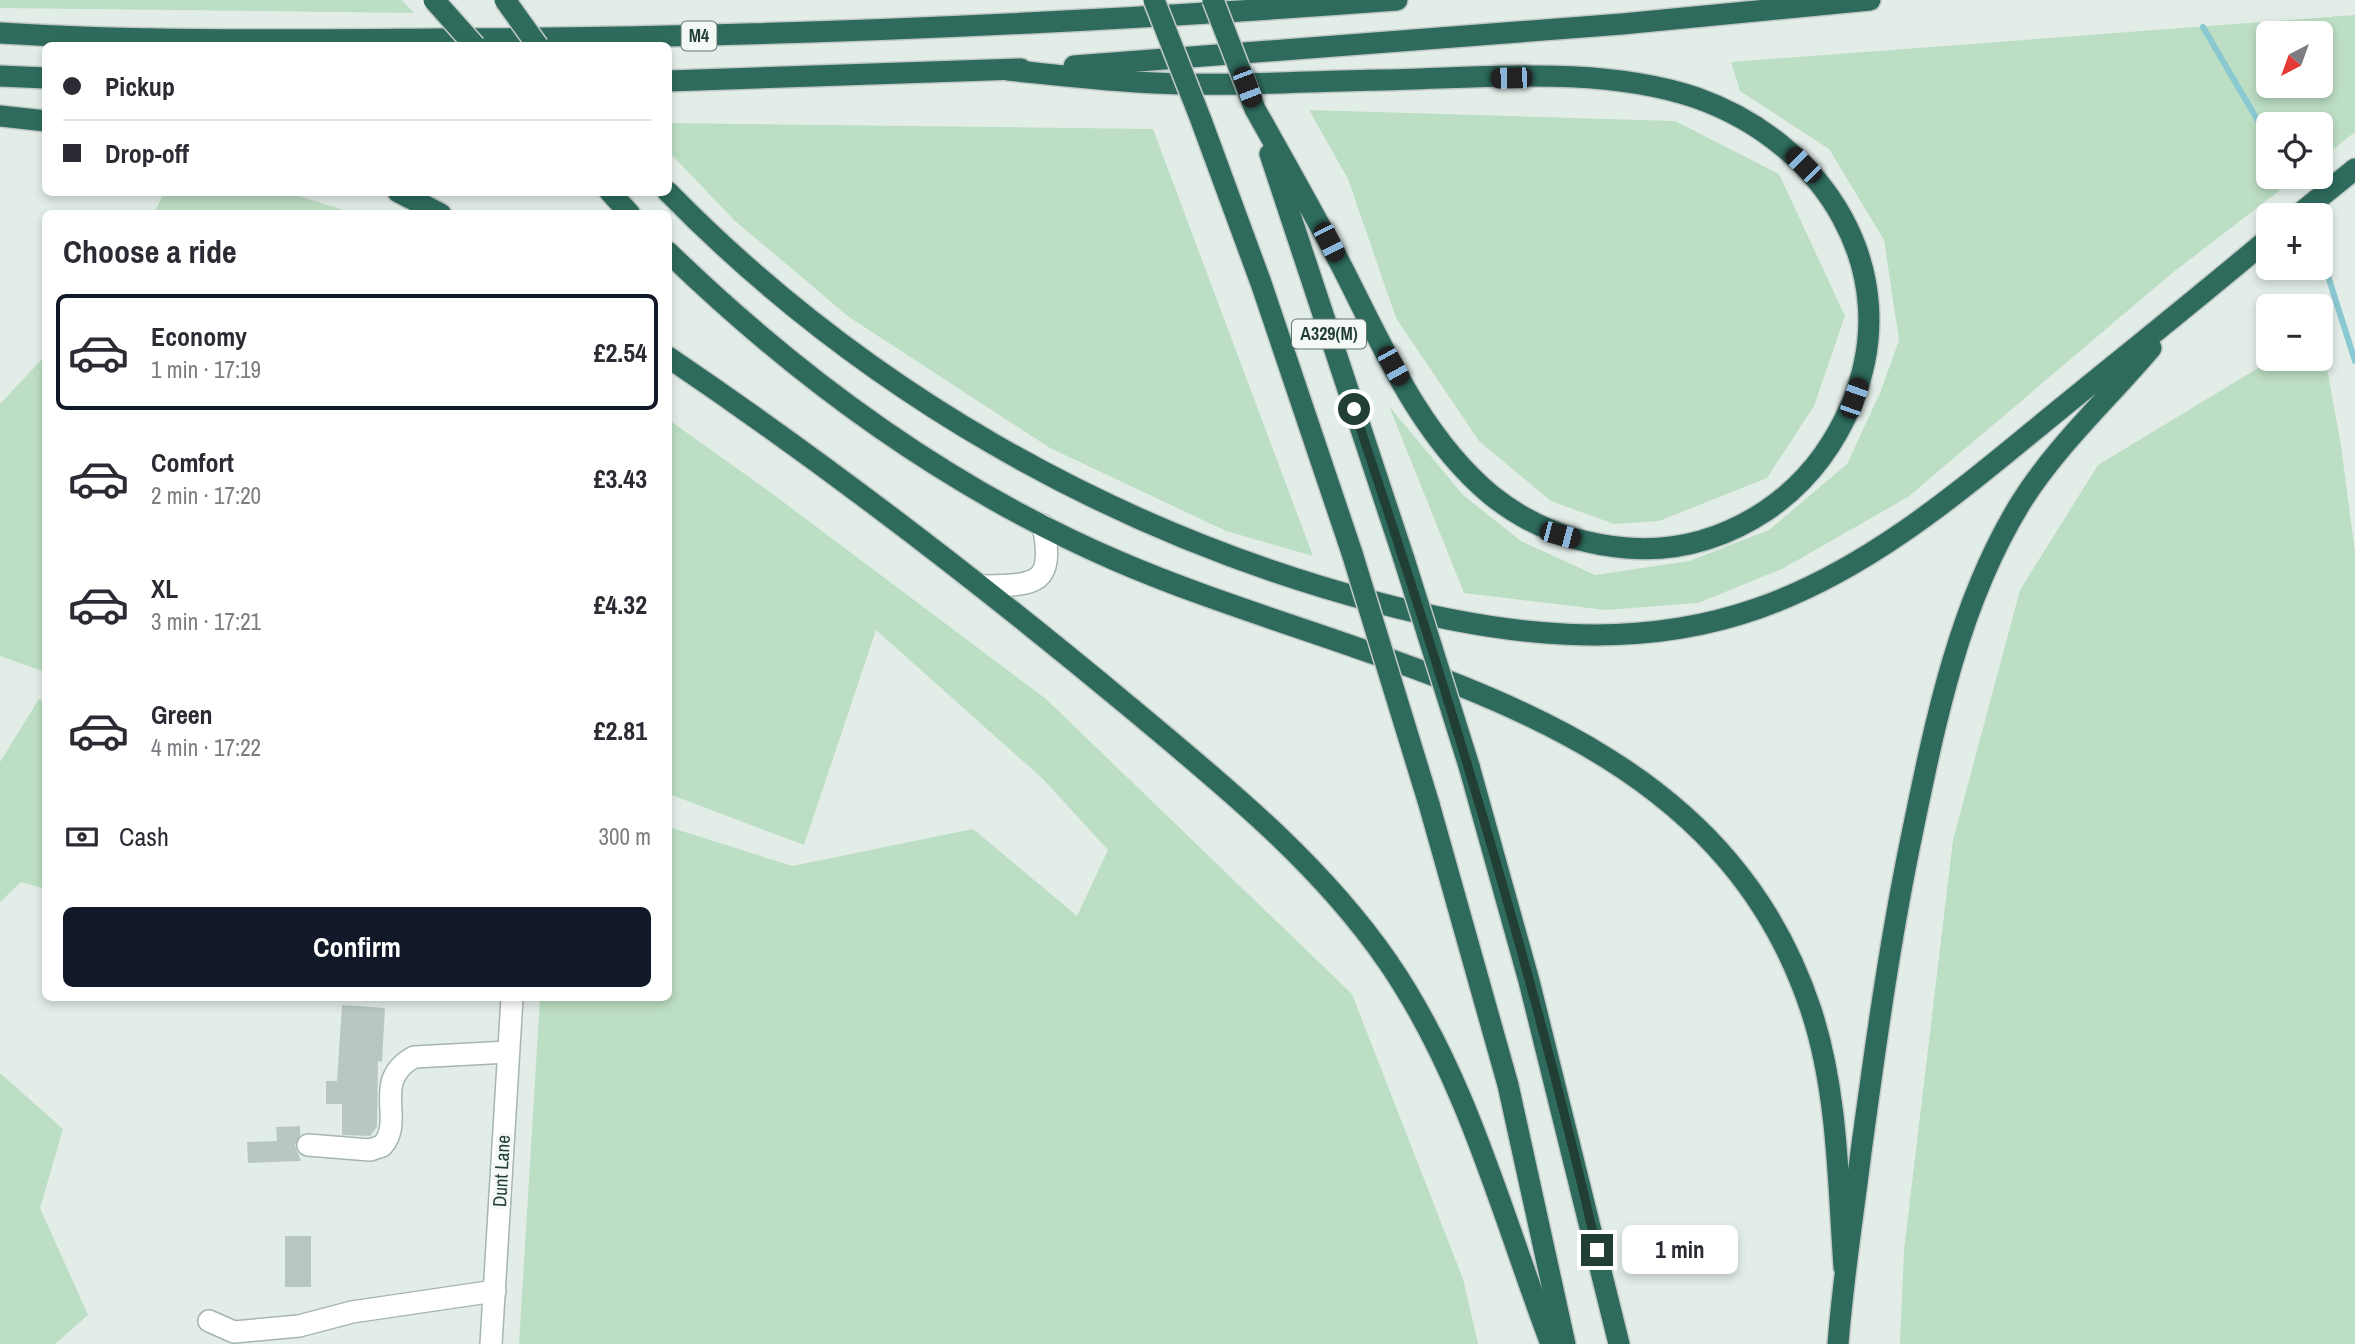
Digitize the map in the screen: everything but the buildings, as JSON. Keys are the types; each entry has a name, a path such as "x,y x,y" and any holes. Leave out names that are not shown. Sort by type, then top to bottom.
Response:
{"highway":[{"path":"434,0 471,42"},
{"path":"505,0 535,42"},
{"name":"A329(M)","path":"1154,0 1261,283 1352,553 1429,804 1508,1084 1565,1344"},
{"name":"A329(M)","path":"1213,0 1255,109 1404,559 1469,766 1529,981 1619,1344"},
{"name":"M4","path":"0,33 225,39 594,39 1070,21 1396,0"},
{"name":"M4","path":"672,80 1008,70 1622,24 1870,0"},
{"path":"1008,70 1158,83 1538,77 1615,81 1660,88 1725,110 1768,134 1813,175 1845,222 1858,252 1868,304 1865,356 1854,398 1834,440 1805,477 1774,505 1733,529 1707,539 1685,545 1641,549 1584,542 1535,524 1491,494 1465,471 1422,415 1255,109"},
{"path":"0,76 42,78"},
{"path":"0,116 42,121"},
{"path":"2313,203 2355,169"},
{"path":"406,196 433,210"},
{"path":"614,196 627,210"},
{"path":"671,196 748,270 891,379 984,440 1096,500 1202,547 1323,588 1449,622 1533,634 1623,634 1711,622 1757,609 1836,573 1892,539 1989,467 2256,249"},
{"path":"672,256 757,334 859,412 945,469 1043,524 1127,564 1223,601 1425,671 1506,704 1586,744 1689,819 1738,873 1760,904 1792,963 1811,1011 1824,1059 1833,1115 1844,1267"},
{"path":"1838,1344 1844,1267 1877,1029 1898,902 1942,698 1972,604 2021,503 2072,436 2184,309"},
{"path":"672,360 983,586 1181,750 1316,874 1388,962 1422,1016 1468,1115 1550,1344"}],"street":[{"path":"983,586 1027,585 1043,572 1049,556 1043,524"},
{"name":"Dunt Lane","path":"491,1344 512,1001"},
{"path":"308,1145 370,1150 382,1146 390,1132 393,1077 404,1062 414,1057 508,1052"},
{"path":"209,1321 234,1332 299,1326 352,1312 495,1291"}],"green space":[{"path":"0,0 402,0 414,13 0,8"},
{"path":"2355,15 2355,132 2333,149 2333,112 2256,112 2256,189 2281,189 2263,203 2256,203 2256,209 2171,274 1908,497 1782,569 1698,603 1606,610 1464,593 1389,406 1463,495 1521,541 1595,575 1689,561 1769,530 1847,464 1880,393 1899,340 1884,240 1829,149 1740,91 1731,62 2256,22 2256,98 2333,98 2333,21 2275,21"},
{"path":"1309,110 1675,121 1779,174 1845,316 1814,406 1767,478 1659,521 1614,524 1551,501 1479,441 1396,318 1348,179"},
{"path":"672,123 1153,129 1313,556 1226,531 1050,448 849,317 734,220 672,155"},
{"path":"162,196 299,196 343,210 156,210"},
{"path":"42,359 42,671 0,656 0,404"},
{"path":"2256,369 2328,371 2355,552 2355,1344 1900,1344 1904,1250 1953,840 2020,590 2098,465"},
{"path":"672,422 770,492 1046,699 1352,994 1463,1279 1478,1344 519,1344 540,1001 672,1001 672,828 792,866 973,829 1077,916 1108,850 1044,780 876,630 804,845 672,795"},
{"path":"39,699 42,700 42,888 21,882 0,902 0,762"},
{"path":"0,1073 63,1129 40,1208 88,1315 55,1344 0,1344"}],"waterway":[{"path":"2203,27 2256,118"},
{"path":"2329,280 2355,361"}],"route":[{"path":"1354,409 1469,766 1529,981 1597,1250"}]}
